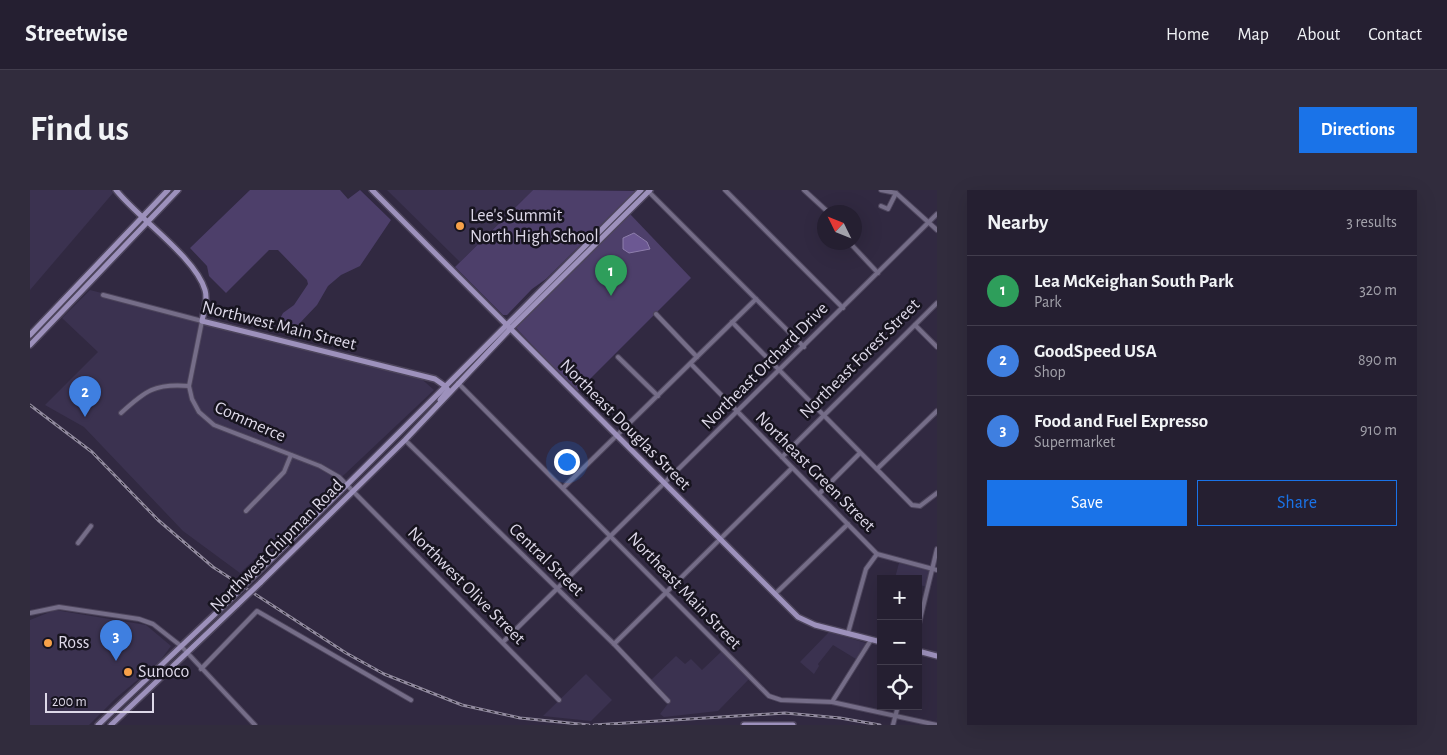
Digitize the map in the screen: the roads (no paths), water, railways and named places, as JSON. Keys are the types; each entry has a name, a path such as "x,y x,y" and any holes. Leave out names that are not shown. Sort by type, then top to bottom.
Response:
{"main road":[{"path":"116,190 182,257 199,278 205,291 206,306 202,321"},
{"path":"30,335 168,190"},
{"path":"30,345 178,190"},
{"name":"Northeast Douglas Street","path":"372,190 774,594 806,622 877,641"},
{"name":"Northwest Chipman Road","path":"98,725 347,486 641,190"},
{"name":"Northwest Chipman Road","path":"111,725 260,583 405,440 510,329 649,191"},
{"path":"78,284 85,288"},
{"name":"Northwest Main Street","path":"202,321 435,379 446,386"},
{"path":"435,410 437,403 448,390 446,386"},
{"path":"922,652 937,656"},
{"path":"746,725 793,725"}],"street":[{"path":"725,190 843,308"},
{"path":"804,190 820,205"},
{"path":"881,190 896,193 937,230"},
{"path":"649,191 804,347"},
{"path":"881,206 888,209 896,193"},
{"name":"Northeast Orchard Drive","path":"503,642 937,214"},
{"path":"856,250 878,273"},
{"name":"Northwest Main Street","path":"103,295 202,321"},
{"path":"563,488 756,299"},
{"name":"Northeast Forest Street","path":"782,457 937,303"},
{"path":"656,314 697,357"},
{"path":"121,413 138,398 156,387 189,386 202,321"},
{"path":"732,322 822,416 912,505 918,507 937,493"},
{"path":"915,325 937,347"},
{"path":"618,357 658,396"},
{"name":"Northeast Green Street","path":"691,364 876,554 937,570"},
{"name":"Northeast Main Street","path":"458,383 772,698 832,702 896,714 937,725"},
{"name":"Commerce","path":"189,386 192,399 199,412 214,425 330,471 352,491"},
{"path":"877,469 937,411"},
{"name":"Central Street","path":"405,440 614,644 668,701"},
{"path":"819,494 860,453"},
{"path":"246,511 284,472 291,455"},
{"path":"614,644 792,468"},
{"name":"Northwest Olive Street","path":"352,491 559,700"},
{"path":"774,594 848,524"},
{"path":"78,543 91,526"},
{"path":"920,620 937,549"},
{"path":"848,633 866,569 876,554"},
{"path":"30,613 59,607 138,619 157,627 181,646 255,725"},
{"path":"201,669 257,611 411,700"},
{"path":"832,702 871,640"},
{"path":"893,725 897,710"}],"railway":[{"path":"30,405 92,452 158,520 213,567 346,653 384,674 462,705 520,718 589,725"},
{"path":"594,725 785,713 840,718 880,725"}],"place":[{"name":"Lee's Summit North High School","path":"460,226"},
{"name":"Lea McKeighan South Park","path":"611,296"},
{"name":"GoodSpeed USA","path":"85,417"},
{"name":"Ross","path":"48,643"},
{"name":"Food and Fuel Expresso","path":"116,661"},
{"name":"Sunoco","path":"128,672"}]}
